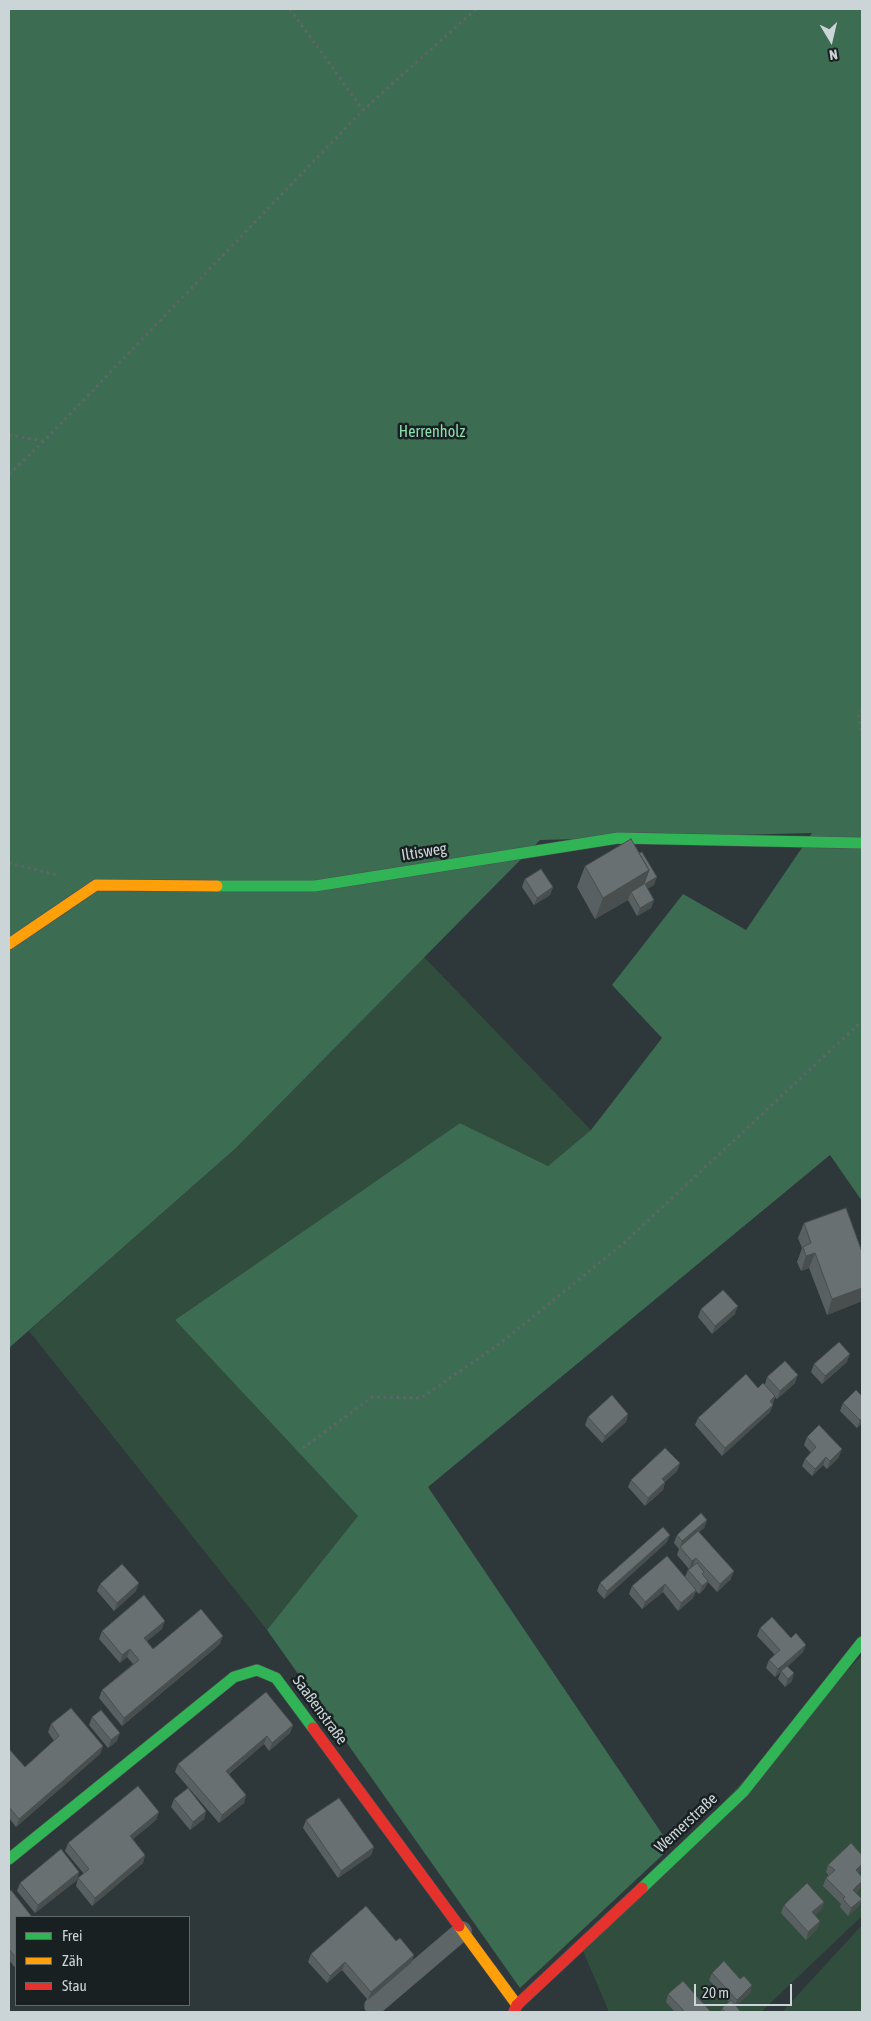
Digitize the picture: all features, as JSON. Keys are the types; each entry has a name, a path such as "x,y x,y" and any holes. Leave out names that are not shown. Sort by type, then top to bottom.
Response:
{"street":[{"name":"Iltisweg","path":"96,885 315,886 618,838 862,843"},
{"path":"9,944 96,885"},
{"name":"Wemerstraße","path":"516,2009 743,1792 862,1642"},
{"name":"Saaßenstraße","path":"9,1859 234,1677 257,1670 276,1678 462,1931 516,2009"}],"lane":[{"path":"374,2006 462,1931"}],"path":[{"path":"290,9 363,110"},
{"path":"9,474 44,441 363,110 476,9"},
{"path":"9,435 44,441"},
{"path":"862,709 859,715 862,740"},
{"path":"9,863 96,885"},
{"path":"303,1448 372,1397 421,1398 502,1342 625,1242 862,1021"}],"green space":[{"name":"Herrenholz","path":"9,9 862,9 862,1201 830,1155 428,1487 671,1847 520,1988 267,1630 358,1516 175,1320 460,1123 548,1166 591,1130 662,1038 612,985 683,894 746,930 812,833 540,840 236,1148 9,1348"},
{"path":"424,957 591,1130 548,1166 460,1123 175,1320 358,1516 267,1630 29,1331 236,1148"},
{"path":"862,1655 862,1916 761,2012 609,2012 583,1951"},
{"path":"862,1925 862,2012 782,2012"}],"building":[{"path":"631,839 649,870 603,898 585,866"},
{"path":"642,852 657,877 645,884 654,900 640,908 631,892 644,884 649,870 639,853"},
{"path":"541,869 553,887 537,898 525,879"},
{"path":"846,1208 862,1252 862,1288 832,1299 815,1253 806,1256 803,1247 811,1243 804,1223"},
{"path":"723,1290 738,1306 715,1326 701,1309"},
{"path":"839,1342 850,1354 825,1376 814,1364"},
{"path":"785,1361 798,1375 780,1391 767,1377"},
{"path":"746,1374 758,1388 763,1383 775,1396 770,1401 773,1405 725,1448 698,1418"},
{"path":"856,1390 862,1396 862,1418 860,1420 843,1403"},
{"path":"612,1395 628,1414 605,1436 588,1417"},
{"path":"819,1425 842,1449 830,1461 826,1457 815,1469 805,1459 816,1447 807,1437"},
{"path":"665,1448 680,1463 662,1479 665,1482 648,1498 631,1480"},
{"path":"701,1513 707,1520 682,1541 677,1535"},
{"path":"663,1527 670,1535 607,1591 600,1583"},
{"path":"698,1531 734,1571 720,1584 696,1558 692,1561 680,1547"},
{"path":"667,1556 696,1590 681,1603 665,1584 645,1602 632,1586"},
{"path":"697,1563 708,1581 702,1586 688,1570"},
{"path":"122,1564 139,1583 117,1603 100,1584"},
{"path":"144,1595 165,1621 144,1638 153,1649 201,1609 223,1636 124,1718 102,1690 139,1660 130,1649 122,1655 102,1631"},
{"path":"772,1617 791,1638 796,1633 806,1645 778,1669 769,1660 780,1650 760,1628"},
{"path":"787,1666 794,1673 788,1679 781,1671"},
{"path":"266,1692 293,1725 272,1743 267,1736 226,1771 246,1795 222,1815 178,1764"},
{"path":"71,1708 103,1746 19,1819 9,1807 9,1749 25,1767 59,1736 51,1724"},
{"path":"101,1710 120,1733 111,1740 92,1717"},
{"path":"138,1786 159,1812 130,1836 145,1855 95,1898 78,1878 89,1869 68,1843"},
{"path":"188,1788 206,1811 193,1822 174,1799"},
{"path":"339,1798 374,1847 341,1871 306,1820"},
{"path":"851,1843 862,1855 862,1864 856,1870 862,1877 862,1881 853,1890 862,1899 851,1908 843,1899 845,1897 826,1878 835,1870 828,1865"},
{"path":"61,1849 79,1872 38,1905 20,1883"},
{"path":"807,1883 824,1902 812,1912 820,1921 808,1932 784,1905"},
{"path":"11,1890 31,1916 15,1916 15,1957 9,1949 9,1892"},
{"path":"366,1906 396,1941 400,1938 414,1955 371,1992 345,1962 330,1976 311,1954"},
{"path":"724,1961 740,1979 744,1976 752,1985 737,2000 712,1973"},
{"path":"683,1981 711,2012 685,2012 668,1994"},
{"path":"731,2000 740,2011 725,2012 722,2008"}],"traffic: fast":[{"path":"217,886 315,886 618,838 862,843"},
{"path":"642,1888 743,1792 862,1642"},
{"path":"9,1859 234,1677 257,1670 276,1678 313,1728"}],"traffic: slow":[{"path":"9,944 96,885 217,886"},
{"path":"459,1926 517,2005"}],"traffic: jam":[{"path":"313,1728 459,1926"},
{"path":"514,2012 517,2005 642,1888"}]}
